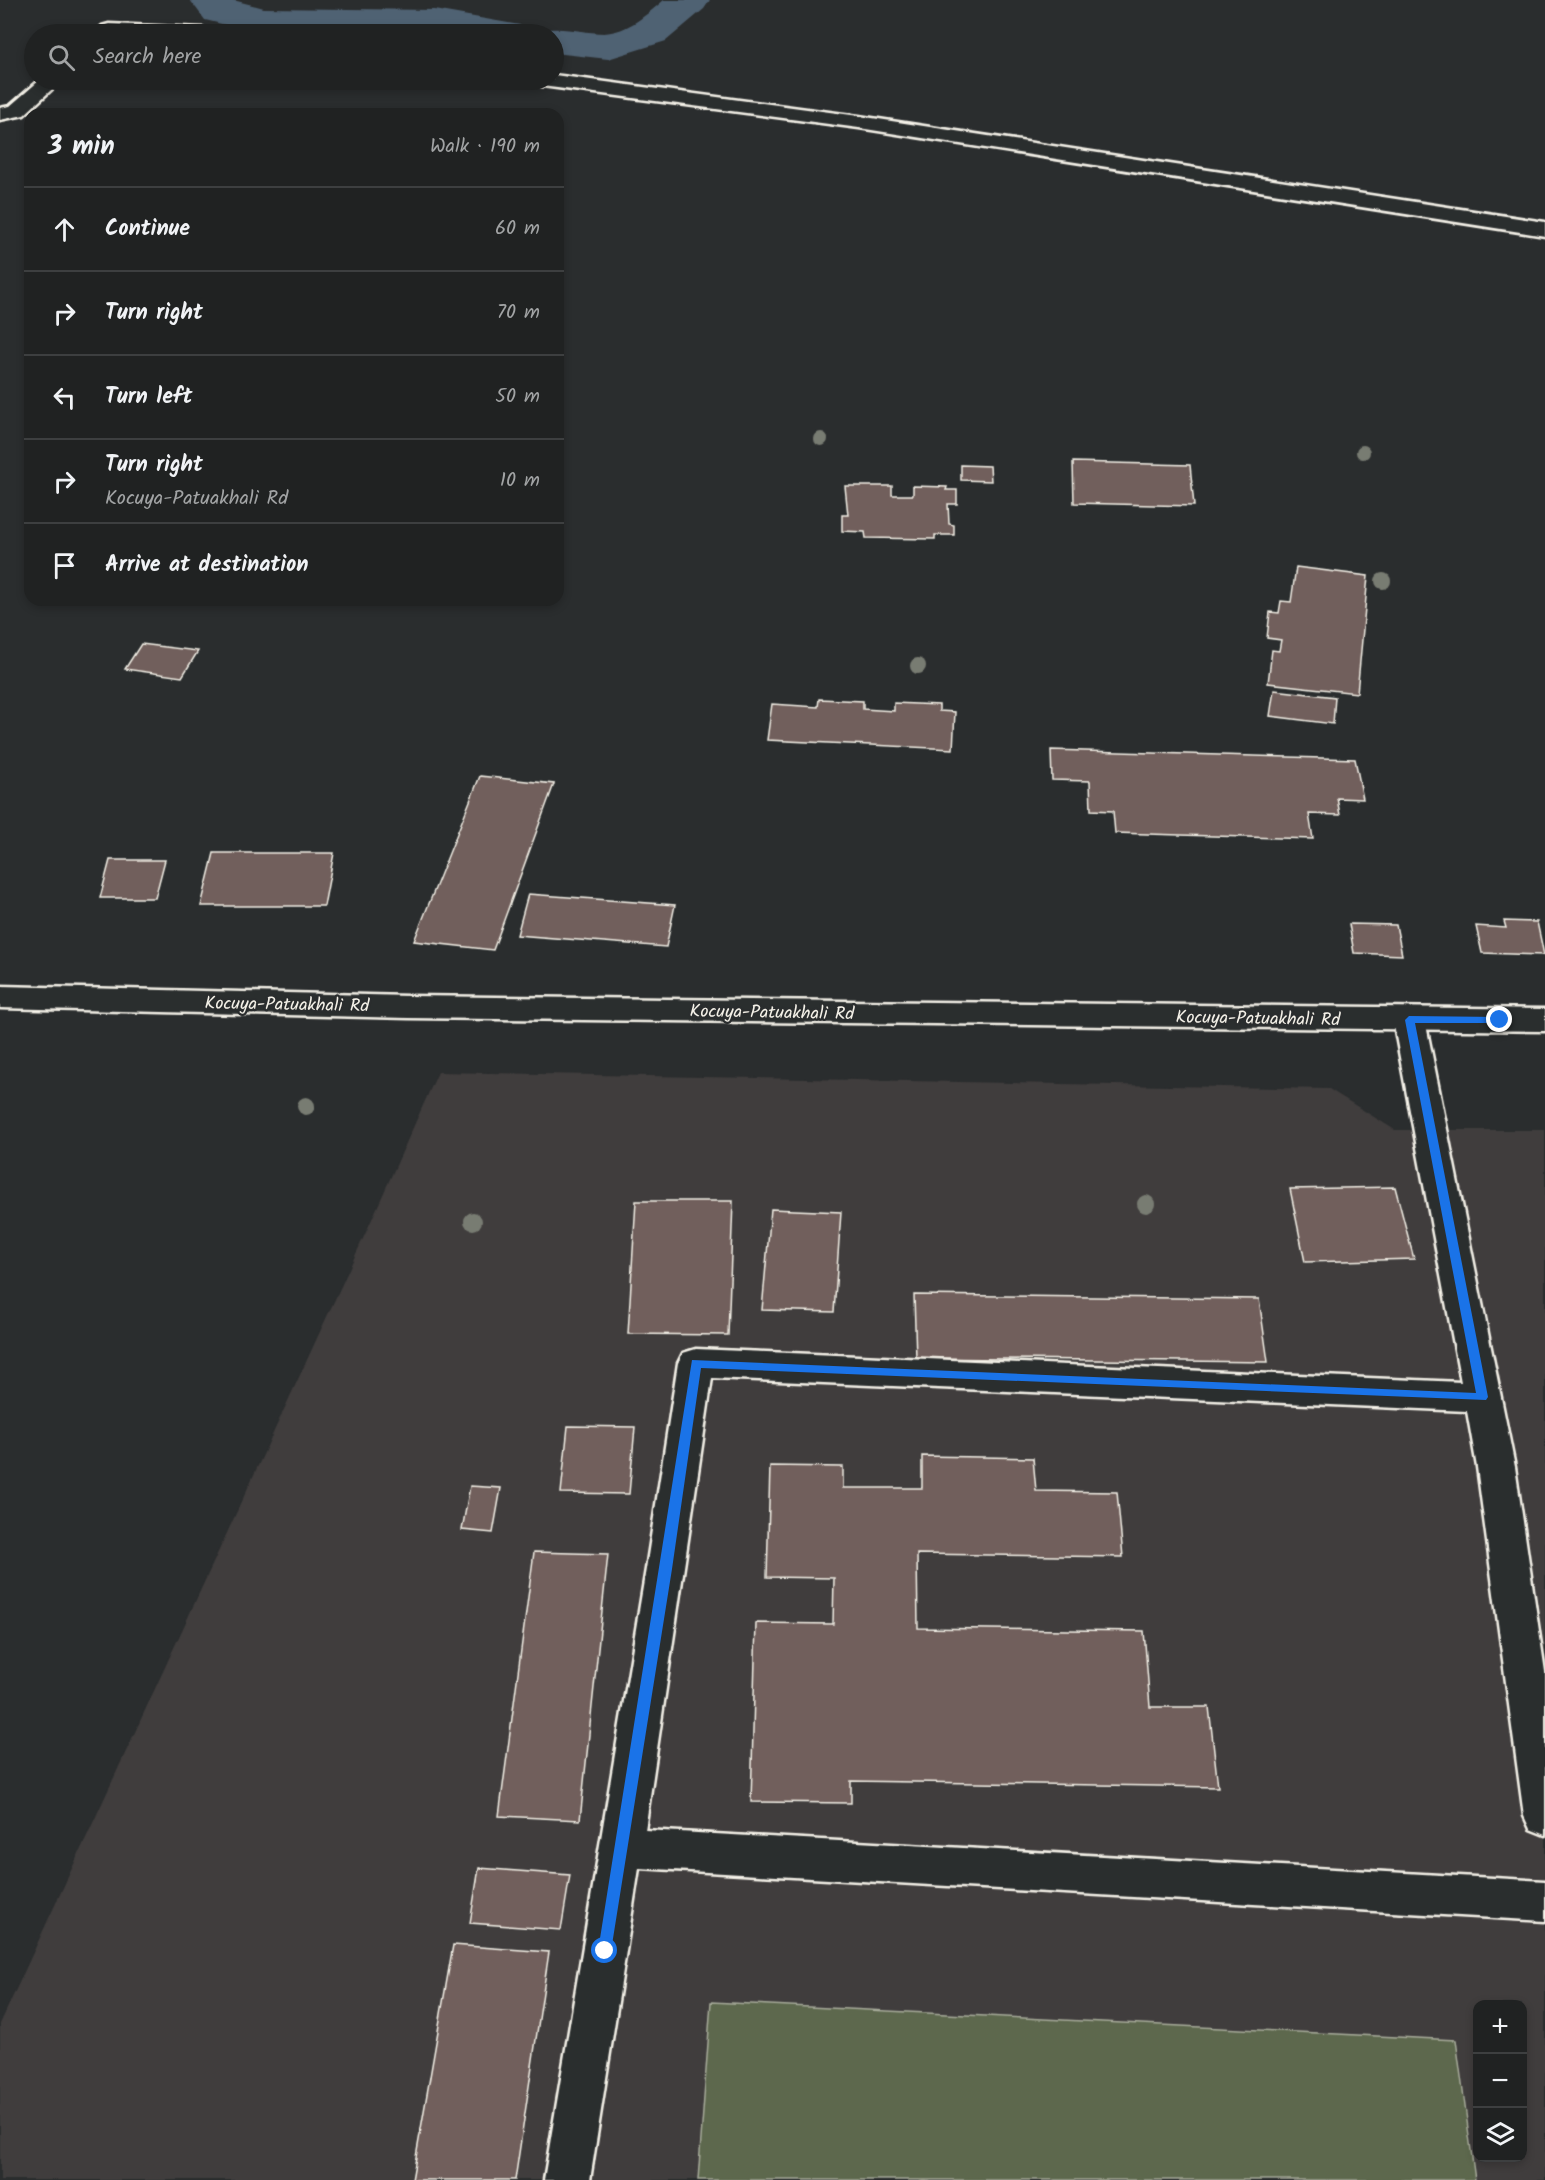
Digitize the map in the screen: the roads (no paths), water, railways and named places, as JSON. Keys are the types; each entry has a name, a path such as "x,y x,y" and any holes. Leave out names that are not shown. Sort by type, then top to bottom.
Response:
{"street":[{"path":"564,83 859,122 1545,229"},
{"path":"0,114 17,111 41,90"},
{"name":"Kocuya-Patuakhali Rd","path":"0,997 408,1007 1545,1020"},
{"path":"1409,1020 1496,1467 1545,1816"},
{"path":"567,2180 666,1569 696,1363 1482,1397"},
{"path":"621,1848 1545,1901"}],"waterway":[{"path":"211,0 220,11 264,21 440,24"},
{"path":"564,41 608,46 651,32 689,0"}]}
